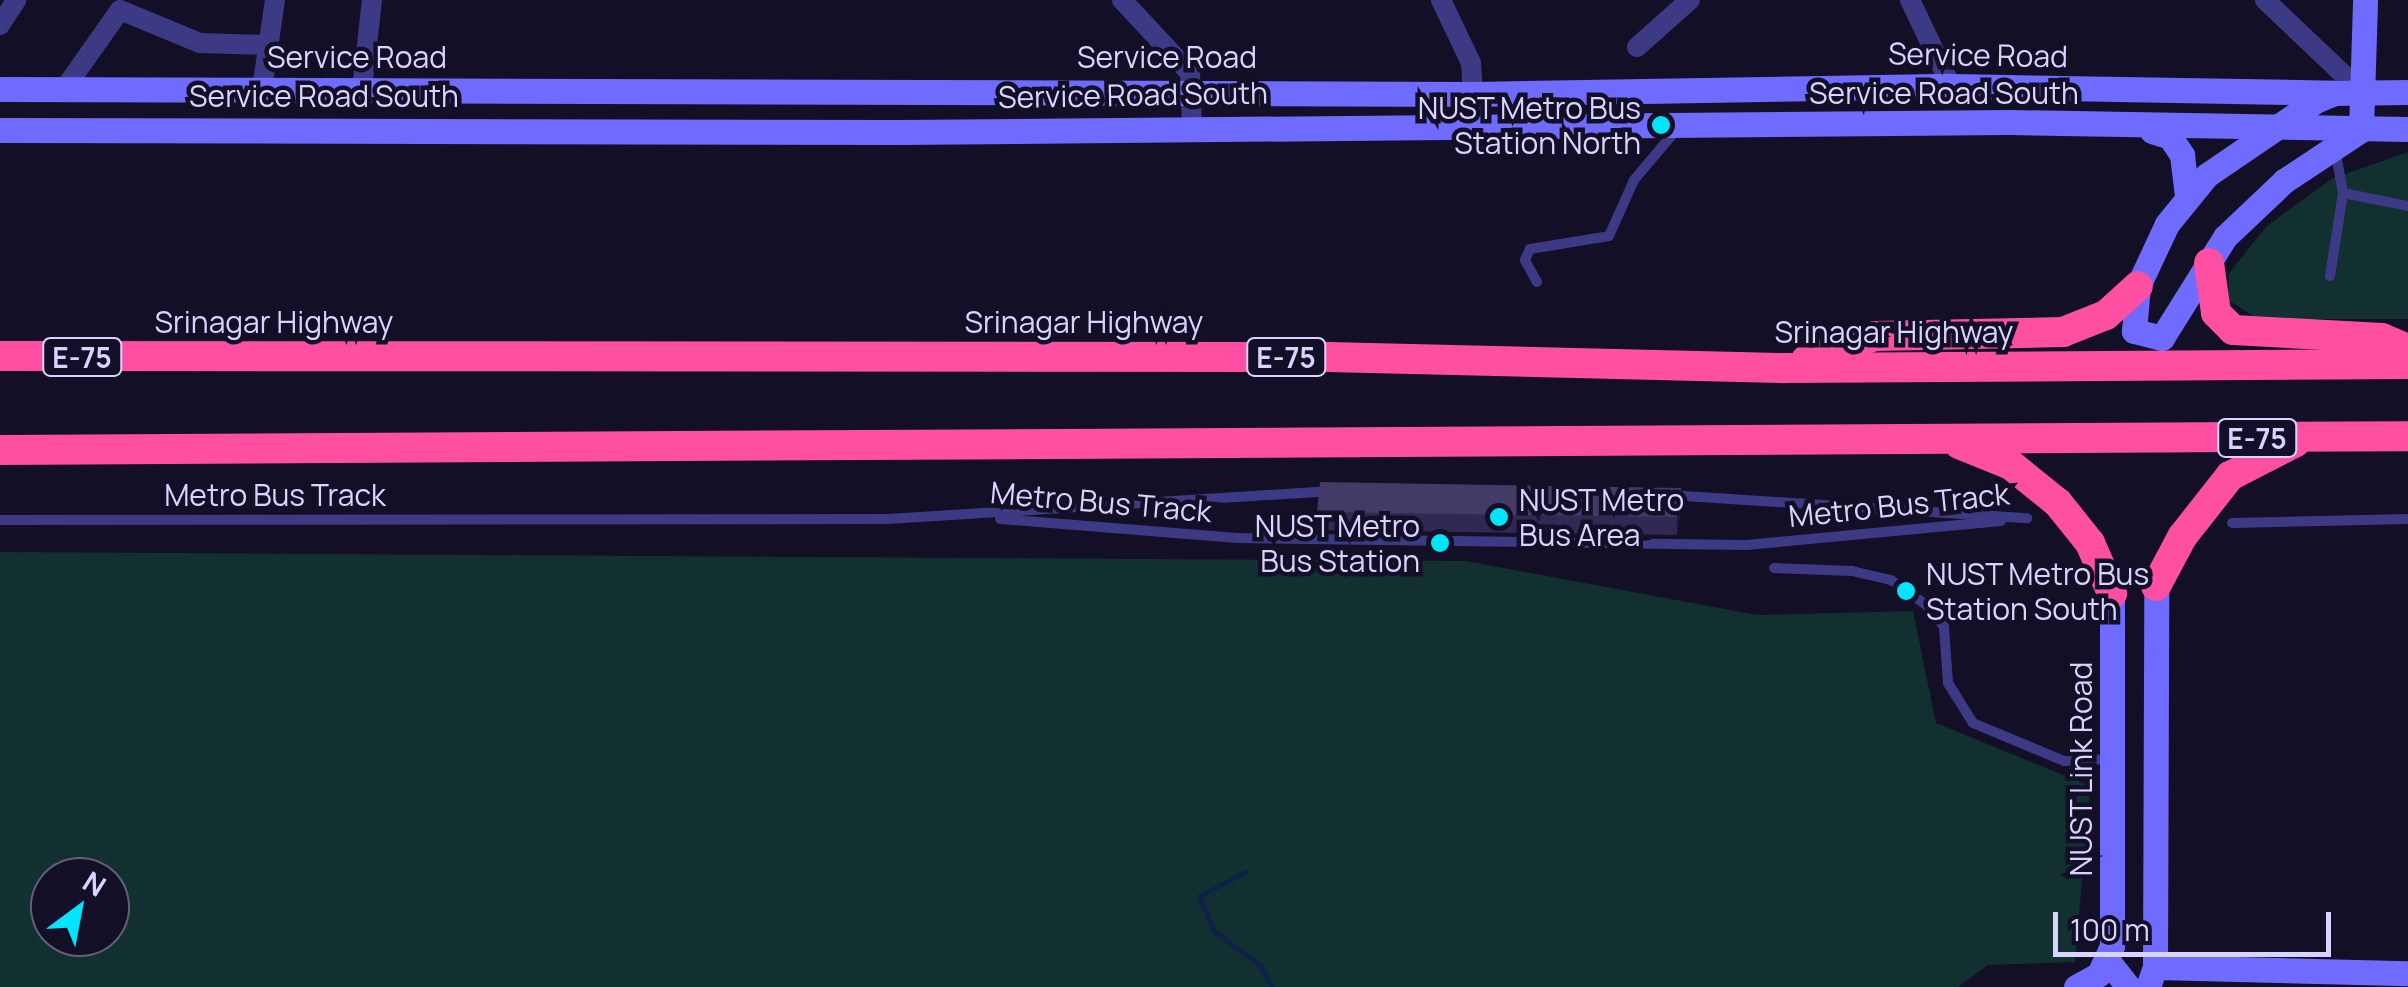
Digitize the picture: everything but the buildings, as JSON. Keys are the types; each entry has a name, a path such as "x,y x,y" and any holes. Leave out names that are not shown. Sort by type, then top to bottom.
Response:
{"highway":[{"path":"2209,263 2216,312 2233,330 2382,338 2408,349"},
{"path":"1784,368 1875,336 2078,328 2106,316 2136,294"},
{"name":"Srinagar Highway","path":"0,356 1328,357 1784,368 2408,364"},
{"path":"1940,436 2011,465 2058,503 2090,543 2112,592"},
{"path":"2156,586 2182,537 2230,476 2308,436"},
{"name":"E-75","path":"0,450 2408,436"}],"main road":[{"path":"2334,93 2265,130 2187,196 2136,294 2134,331 2152,340 2171,328 2209,263 2261,201 2362,130 2365,0"},
{"name":"Service Road","path":"0,89 1193,88 1472,94 1951,86 2408,92"},
{"path":"1293,89 1298,126"},
{"name":"Service Road South","path":"0,130 2010,122 2147,129 2408,129"},
{"path":"2147,129 2170,137 2182,155 2187,196"},
{"path":"2156,586 2152,977 2408,973"},
{"name":"NUST Link Road","path":"2108,961 2114,912 2112,592"},
{"path":"2076,987 2108,961 2128,987"}],"street":[{"path":"0,26 16,0"},
{"path":"262,90 275,0"},
{"path":"362,88 372,0"},
{"path":"1122,0 1190,73 1192,126"},
{"path":"1442,0 1468,54 1475,126"},
{"path":"1637,47 1690,0"},
{"path":"1910,0 1951,86"},
{"path":"2264,0 2362,92"},
{"path":"65,88 120,10 200,44 268,45"}],"lane":[{"path":"1537,282 1524,260 1530,250 1608,236 1634,180 1681,125"},
{"path":"2330,276 2343,193 2335,147"},
{"path":"2343,193 2408,206"},
{"name":"Metro Bus Track","path":"0,520 970,516 1343,491"},
{"name":"Metro Bus Track","path":"970,516 1237,538 1747,545 2027,518 1644,494"},
{"path":"2232,522 2408,519"},
{"path":"1774,568 1852,570 1891,580 1925,604 1944,627 1948,683 1973,724 2064,761 2113,759"}],"green space":[{"path":"2408,152 2408,319 2258,319 2228,300 2229,273 2267,226 2331,179"},
{"path":"0,552 1466,561 1757,615 1913,611 1936,723 2090,786 2075,962 1988,965 1958,987 0,987"}],"waterway":[{"path":"1245,872 1199,896 1214,931 1260,965 1272,987"}],"place":[{"name":"NUST Metro Bus Station North","path":"1661,125"},
{"name":"NUST Metro Bus Area","path":"1499,517"},
{"name":"NUST Metro Bus Station","path":"1440,543"},
{"name":"NUST Metro Bus Station South","path":"1906,591"}]}
